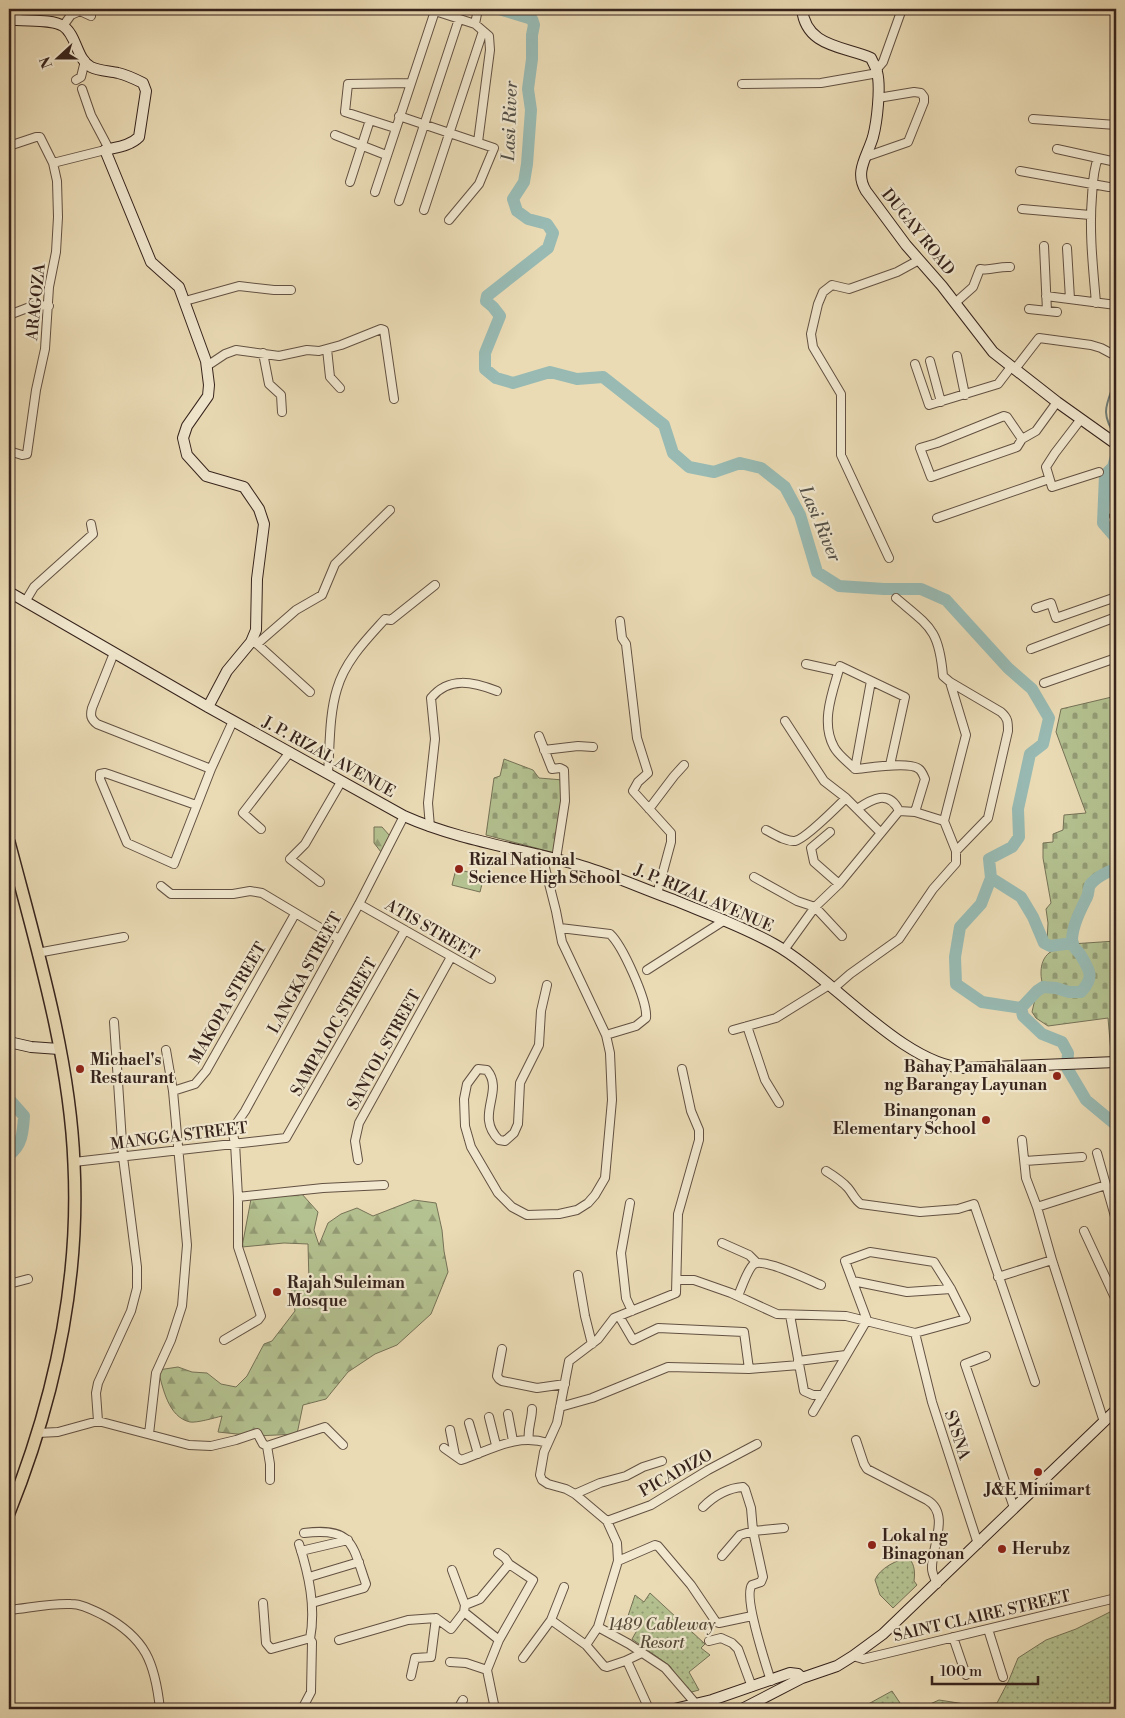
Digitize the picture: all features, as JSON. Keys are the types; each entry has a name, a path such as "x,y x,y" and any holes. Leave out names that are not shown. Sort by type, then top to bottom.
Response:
{"main road":[{"path":"802,9 807,27 821,41 871,58 877,71"},
{"path":"9,19 20,22 45,22 63,26 68,30 85,61 91,67 129,76 143,83 146,92 139,138 124,146 107,149 151,262 179,287 207,366 208,396 187,426 183,438 187,455 206,476 244,487 259,509 264,524 257,579 254,643 226,671 208,707"},
{"name":"DUGAY ROAD","path":"877,71 876,126 860,174 862,184 919,260 955,302 993,352 1057,402 1116,444"},
{"name":"J. P. RIZAL AVENUE","path":"9,592 208,707 404,816 430,827 583,866 724,920 755,934 784,950 909,1048 943,1064 965,1068 1116,1062"},
{"path":"9,842 60,1050 74,1162 75,1239 72,1276 60,1347 50,1391 38,1434 9,1514"},
{"path":"9,1042 31,1047 60,1050"},
{"path":"742,1709 802,1678 837,1666 893,1625 1116,1410"},
{"path":"674,1709 752,1687 790,1673 798,1674 802,1678"},
{"path":"770,1681 775,1691"}],"street":[{"path":"475,24 478,9"},
{"path":"742,84 821,83 877,71 883,62 902,9"},
{"path":"63,26 71,15 79,10 90,16"},
{"path":"375,192 432,10 475,24 489,36 490,50 478,142"},
{"path":"399,201 459,19"},
{"path":"424,210 483,31"},
{"path":"76,80 81,77 85,61"},
{"path":"395,128 345,112 348,84 410,83"},
{"path":"9,146 40,137 54,163 107,149 91,115 82,89"},
{"path":"865,157 908,142 921,111 924,97 921,93 914,92 878,98"},
{"path":"399,116 494,148 479,184 448,220"},
{"path":"1034,119 1116,125"},
{"path":"350,182 370,120"},
{"path":"335,135 386,155"},
{"path":"1057,149 1116,162"},
{"path":"1096,303 1090,215 1094,169 1098,158"},
{"name":"ARAGOZA","path":"9,451 22,455 28,454 36,390 45,350 49,287 56,252 58,217 57,182 54,163"},
{"path":"1020,170 1109,187"},
{"path":"1022,209 1090,215"},
{"path":"1044,246 1047,311"},
{"path":"1067,248 1070,299"},
{"path":"888,558 841,455 841,394 813,348 812,323 823,292 832,285 849,289 898,272 919,260"},
{"path":"955,302 973,287 980,269 988,271 1002,266 1010,267"},
{"path":"185,301 239,286 292,290"},
{"path":"1046,296 1116,306"},
{"path":"9,315 35,305 49,306"},
{"path":"1029,309 1057,312"},
{"path":"207,366 225,354 236,350 279,356 306,350 327,349 384,330 394,399"},
{"path":"915,364 928,405 998,384 1039,338 1091,345 1116,356"},
{"path":"327,349 330,377 340,388"},
{"path":"264,353 269,384 281,395 282,412"},
{"path":"957,356 965,395"},
{"path":"930,361 941,402"},
{"path":"1022,439 1007,417 1004,416 920,448 931,477 1017,446 1022,439 1036,431 1057,402"},
{"path":"1082,419 1055,452 1046,467 1049,479 1052,487 1099,472"},
{"path":"937,518 1049,479"},
{"path":"310,692 254,643 296,610 322,594 334,564 390,510"},
{"path":"25,602 34,587 93,534 91,524"},
{"path":"328,773 332,715 337,689 345,670 355,653 385,620 391,620 435,585"},
{"path":"1036,608 1051,603 1056,618 1116,597"},
{"path":"896,598 931,628 939,643 944,676 950,682 1001,712 1007,718 1008,731 988,818 956,851"},
{"path":"1031,649 1116,617"},
{"path":"620,621 622,638 626,644 637,738 648,773 638,782 633,791 671,833 671,842 657,894"},
{"path":"114,653 92,708 92,720 97,724 211,770"},
{"path":"1044,683 1116,658"},
{"path":"806,664 838,671"},
{"path":"855,769 834,747 828,731 827,719 840,666 905,696 890,765"},
{"path":"855,769 871,681"},
{"path":"430,827 428,803 435,739 431,698 443,686 466,682 497,691"},
{"path":"733,1030 776,1018 786,1010 831,987 899,939 933,889 956,863 956,851 944,821 966,735 950,682"},
{"path":"196,805 105,773 100,774 100,779 127,843 174,864 196,805 233,721"},
{"path":"786,721 824,780 846,798 881,834"},
{"path":"539,736 552,769 560,768 564,770 565,801 556,860"},
{"path":"544,750 578,746 593,747"},
{"path":"261,829 243,813 290,752"},
{"path":"649,809 684,765"},
{"path":"855,769 890,765 919,769 925,780 915,812"},
{"path":"320,882 290,858 305,844 341,782"},
{"path":"857,809 874,799 884,797 894,802 899,811"},
{"path":"766,830 788,840 798,840 846,798"},
{"path":"899,811 915,812 944,821"},
{"path":"784,950 815,906 839,884 899,811"},
{"name":"LANGKA STREET","path":"224,1340 258,1320 261,1316 238,1247 238,1197 232,1130 254,1095 359,904 404,816"},
{"path":"830,832 811,848 814,862 839,884"},
{"path":"542,856 562,942 606,1035 610,1053 612,1100 605,1178 595,1195 588,1203 577,1210 559,1214 527,1215 512,1207 498,1193 471,1146 465,1126 464,1099 467,1084 472,1074 478,1069 487,1070 492,1076 494,1084 488,1115 492,1133 499,1140 505,1141 514,1133 518,1124 520,1083 539,1045 541,1011 547,986"},
{"path":"754,877 797,901 815,906 842,936"},
{"path":"161,886 170,894 233,894 250,890 262,893 339,939"},
{"name":"ATIS STREET","path":"359,904 491,979"},
{"name":"MAKOPA STREET","path":"173,1091 195,1084 206,1071 295,914"},
{"path":"647,970 724,920"},
{"path":"560,928 610,934 618,944 634,976 644,1002 646,1018 636,1026 606,1035"},
{"name":"SAMPALOC STREET","path":"286,1138 406,930"},
{"path":"37,953 124,937"},
{"name":"SANTOL STREET","path":"358,1160 355,1141 359,1124 451,957"},
{"path":"98,1421 96,1394 98,1383 132,1310 137,1288 138,1267 124,1157 114,1022"},
{"path":"747,1026 765,1080 779,1103"},
{"path":"149,1434 156,1372 171,1340 182,1306 186,1271 187,1245 173,1091 166,1050"},
{"path":"586,1645 598,1627 618,1560 617,1543 607,1521 575,1494 542,1480 540,1475 541,1462 557,1423 569,1361 598,1339 614,1318 676,1293 678,1214 699,1140 699,1130 691,1110 682,1069"},
{"name":"MANGGA STREET","path":"74,1162 286,1138"},
{"path":"1022,1140 1026,1178 1037,1207 1104,1422"},
{"path":"1097,1153 1116,1220"},
{"path":"1025,1161 1082,1157"},
{"path":"826,1171 836,1176 861,1204 920,1212 958,1209 974,1204 1034,1382"},
{"path":"238,1197 323,1188 384,1185"},
{"path":"1037,1207 1106,1185"},
{"path":"630,1203 621,1253 626,1298 632,1311"},
{"path":"1084,1231 1116,1300"},
{"path":"722,1243 749,1255 757,1263 786,1270 821,1285"},
{"path":"677,1280 694,1280 738,1296 777,1314 846,1316 916,1333 966,1319 951,1289 934,1262 870,1252 845,1261 867,1320"},
{"path":"998,1276 1052,1260"},
{"path":"738,1296 752,1265 757,1263"},
{"path":"578,1276 592,1344"},
{"path":"9,1284 28,1279"},
{"path":"852,1281 907,1292 951,1289"},
{"path":"790,1315 804,1391 812,1395 823,1395"},
{"path":"619,1316 633,1340 658,1328 744,1332 749,1369"},
{"path":"812,1412 867,1320"},
{"name":"SYSNA","path":"916,1333 932,1402 978,1544"},
{"path":"502,1349 497,1376 502,1382 537,1388 565,1384"},
{"path":"560,1407 592,1398 668,1367 749,1369 846,1355"},
{"path":"986,1356 965,1364 1014,1508"},
{"path":"529,1440 528,1433 532,1419 532,1409"},
{"path":"508,1414 513,1441"},
{"path":"488,1417 496,1445"},
{"path":"38,1434 58,1432 98,1421 189,1445 211,1446 257,1433 263,1444 267,1446 270,1480"},
{"path":"469,1423 478,1454"},
{"path":"267,1446 321,1427 325,1427 343,1445"},
{"path":"450,1430 455,1455"},
{"path":"444,1448 461,1460 496,1445 513,1441 534,1439 548,1443"},
{"path":"856,1440 867,1469 927,1500 935,1507 939,1524 932,1570 937,1584"},
{"name":"PICADIZO","path":"607,1521 651,1504 708,1470 757,1444"},
{"path":"575,1494 662,1461"},
{"path":"703,1507 721,1493 743,1488 751,1508 753,1531 763,1577 761,1582 749,1588 752,1616 770,1681"},
{"path":"722,1556 740,1535 753,1531 784,1528"},
{"path":"304,1533 322,1531 337,1533 348,1540 359,1562 366,1586 312,1603"},
{"path":"302,1709 311,1692 312,1642 310,1639 313,1626 309,1577 300,1548 348,1540"},
{"path":"618,1560 655,1545 658,1546 691,1584 716,1622 720,1623 752,1616"},
{"path":"495,1709 487,1670 499,1640 533,1580 509,1564 498,1553"},
{"path":"309,1577 359,1562"},
{"path":"338,1640 408,1620 436,1618 451,1629 464,1608 480,1599 509,1564"},
{"path":"452,1570 464,1608 499,1640"},
{"path":"523,1658 551,1620 564,1587"},
{"name":"SAINT CLAIRE STREET","path":"853,1656 863,1659 1116,1598"},
{"path":"263,1603 264,1632 266,1642 271,1649 310,1639"},
{"path":"9,1610 60,1604 79,1605 101,1614 123,1627 140,1644 150,1660 155,1675 160,1709"},
{"path":"411,1676 416,1658 431,1657 436,1618"},
{"path":"551,1620 586,1645 607,1668 642,1653"},
{"path":"598,1627 665,1668 696,1704"},
{"path":"988,1629 1003,1678"},
{"path":"709,1641 721,1638 738,1649 752,1687"},
{"path":"953,1638 966,1674"},
{"path":"627,1661 649,1709"},
{"path":"450,1662 466,1663 487,1670"},
{"path":"458,1709 463,1700"}],"green space":[{"path":"1116,696 1116,864 1088,886 1069,938 1071,944 1116,941 1116,1016 1111,1018 1115,1053 1111,1053 1108,1018 1048,1026 1036,1018 1032,1012 1035,999 1045,991 1041,977 1043,961 1049,953 1059,947 1057,942 1047,942 1048,923 1046,909 1051,903 1043,858 1043,843 1053,842 1053,834 1063,830 1064,815 1086,813 1056,732 1061,709"},
{"path":"504,759 533,770 539,778 563,780 555,853 486,835 494,778 500,776"},
{"path":"374,827 382,827 390,836 384,851 381,852 374,843"},
{"path":"456,869 484,876 480,892 452,885"},
{"path":"301,1193 318,1212 314,1230 319,1245 328,1223 341,1214 357,1208 373,1216 414,1200 436,1203 448,1272 431,1314 397,1345 375,1354 348,1372 326,1399 303,1405 297,1434 256,1436 218,1432 222,1416 193,1422 183,1419 176,1414 168,1401 158,1370 178,1367 192,1372 207,1373 221,1384 236,1387 247,1376 264,1344 272,1341 295,1311 291,1286 309,1282 308,1244 284,1243 242,1247 251,1199"},
{"path":"909,1558 913,1566 914,1581 917,1585 893,1608 880,1595 875,1580 880,1572 889,1565"},
{"name":"1489 Cableway Resort","path":"650,1593 705,1644 701,1648 710,1655 689,1672 699,1690 688,1693 670,1666 632,1639 639,1627 626,1622 635,1595 644,1602"},
{"path":"1116,1609 1116,1709 919,1709 939,1700 965,1704 997,1703 1018,1658 1046,1640 1076,1629"},
{"path":"892,1691 904,1709 861,1708"}],"waterway":[{"name":"Lasi River","path":"499,9 532,19 534,25 528,89 531,110 527,164 524,182 513,199 517,211 528,219 547,224 553,233 548,248 487,296 486,301 500,316 485,353 485,369 496,378 513,383 550,372 577,379 603,377 664,425 673,453 689,467 714,472 740,463 761,468 785,487 800,515 817,572 839,586 921,589 946,600 1008,668 1032,689 1049,718 1043,744 1030,754 1018,809 1019,837 1012,847 989,859 991,878 981,904 960,927 955,957 956,984 982,1002 1021,1008"},
{"name":"Lasi River","path":"1116,208 1112,231 1116,243"},
{"name":"Lasi River","path":"1116,378 1106,408 1108,421 1116,437"},
{"name":"Lasi River","path":"1116,456 1113,467 1105,475 1103,523 1116,538"},
{"name":"Lasi River","path":"1116,869 1102,875 1090,885 1088,895 1074,929 1073,945 1090,974 1085,987 1081,992 1069,992 1043,987 1021,1008 1023,1016 1042,1034 1062,1042 1068,1053 1067,1068 1086,1100 1116,1125"},
{"path":"991,878 1021,897 1033,917 1044,943 1050,946 1073,943"},
{"path":"9,1099 24,1116 19,1143 9,1155"}],"place":[{"name":"Rizal National Science High School","path":"459,869"},
{"name":"Michael's Restaurant","path":"80,1069"},
{"name":"Bahay Pamahalaan ng Barangay Layunan","path":"1057,1076"},
{"name":"Binangonan Elementary School","path":"986,1120"},
{"name":"Rajah Suleiman Mosque","path":"277,1292"},
{"name":"J&E Minimart","path":"1038,1472"},
{"name":"Lokal ng Binagonan","path":"872,1545"},
{"name":"Herubz","path":"1002,1549"}]}
